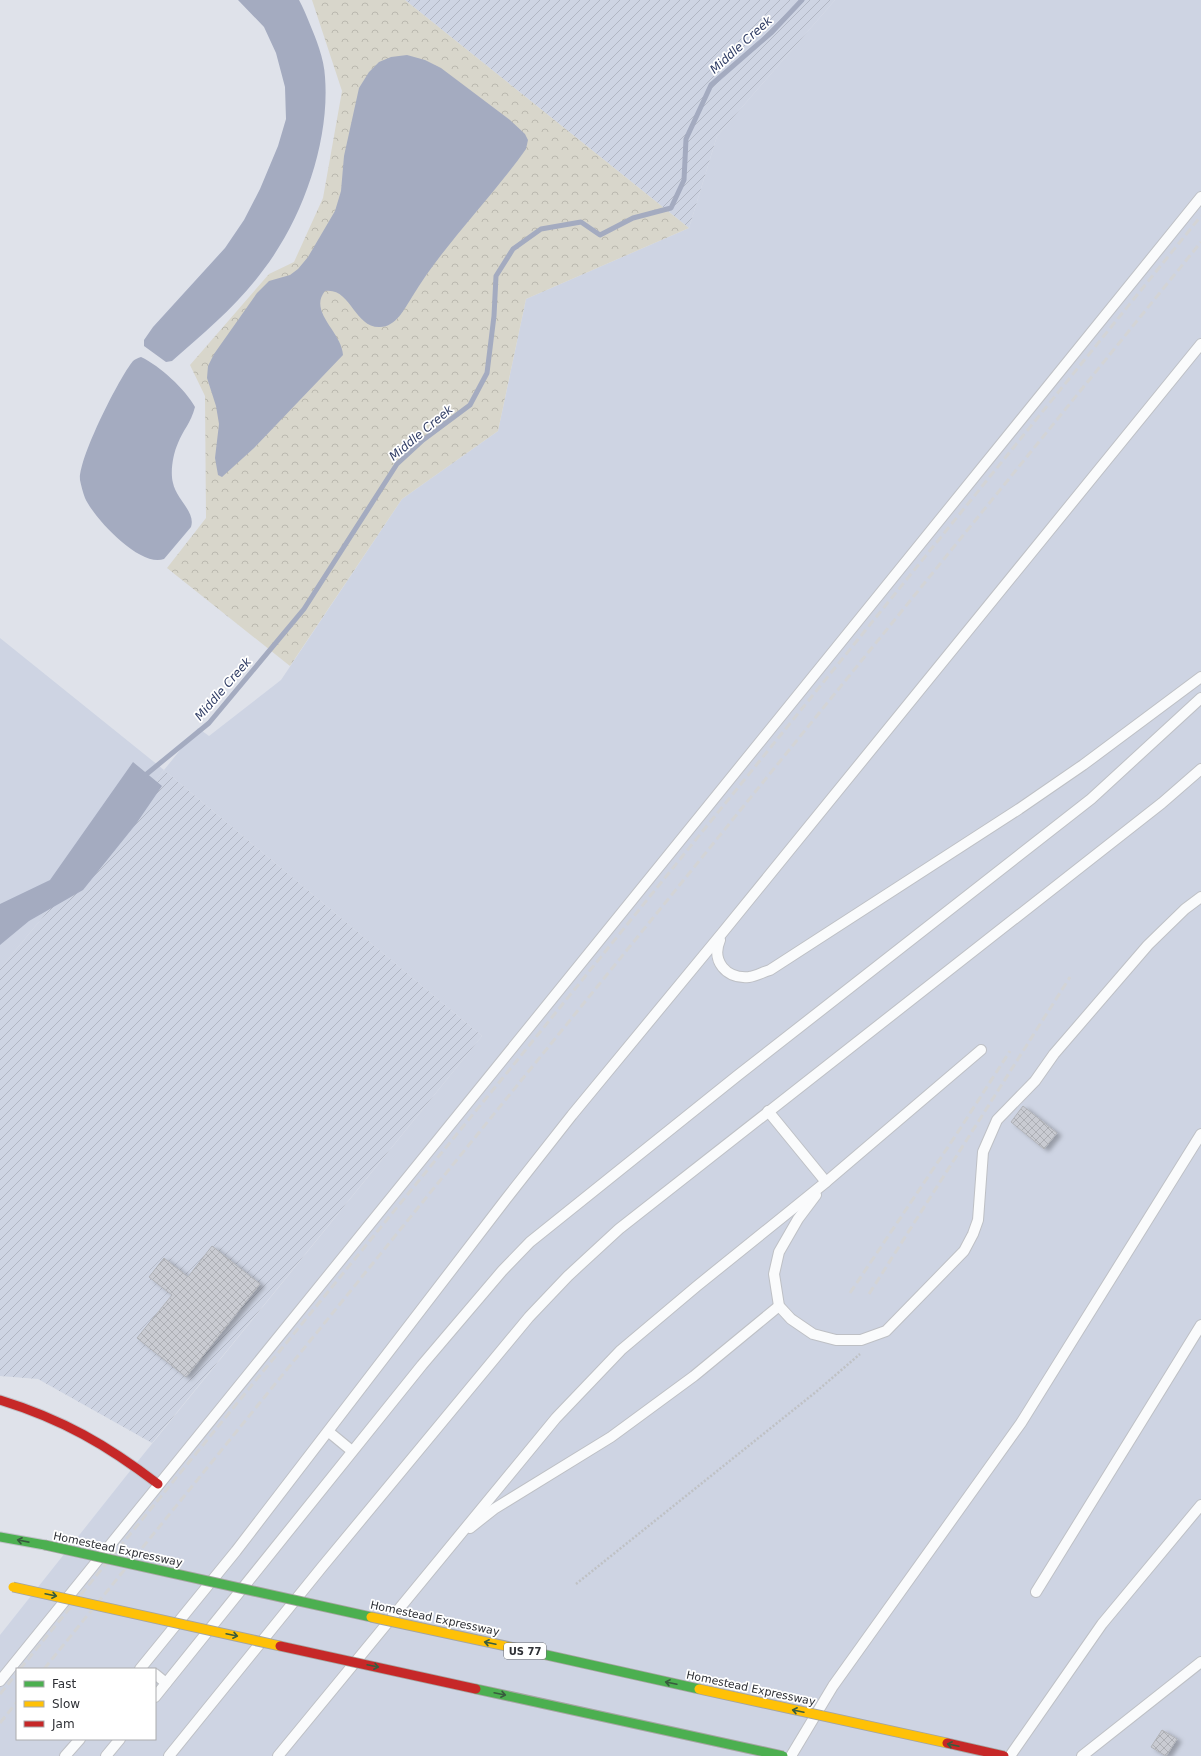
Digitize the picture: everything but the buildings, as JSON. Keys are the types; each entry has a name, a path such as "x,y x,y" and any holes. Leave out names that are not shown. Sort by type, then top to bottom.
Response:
{"main road":[{"path":"0,1400 54,1418 92,1437 124,1457 158,1484"},
{"name":"Homestead Expressway","path":"0,1536 1004,1756"},
{"path":"9,1586 783,1756"}],"lane":[{"path":"0,1681 1201,197"},
{"path":"144,1668 329,1432 506,1199 568,1121 1126,439 1201,344"},
{"path":"723,932 716,950 718,959 725,970 735,976 750,977 770,970 1044,792 1083,765 1201,677"},
{"path":"156,1696 352,1451 474,1303 530,1242 1085,803 1201,698"},
{"path":"169,1756 322,1567 529,1317 568,1276 619,1229 1162,803 1201,769"},
{"path":"826,1182 798,1219 779,1252 774,1274 779,1306 791,1319 813,1334 836,1340 861,1340 886,1331 964,1251 974,1234 978,1220 983,1152 997,1120 1035,1081 1054,1054 1148,945 1185,909 1201,897"},
{"path":"278,1756 556,1418 621,1350 826,1182 981,1050"},
{"path":"768,1111 826,1182"},
{"path":"791,1756 833,1686 1021,1423 1201,1134"},
{"path":"453,1542 494,1509 611,1437 694,1376 779,1306"},
{"path":"1036,1592 1201,1325"},
{"path":"329,1432 352,1451"},
{"path":"1010,1756 1048,1699 1102,1624 1201,1505"},
{"path":"1082,1756 1201,1662"},
{"path":"156,1675 166,1683"},
{"path":"66,1756 79,1740"},
{"path":"106,1756 119,1740"}],"path":[{"path":"576,1584 817,1391 863,1351"}],"shaded area":[{"path":"238,0 299,0 317,42 324,70 325,102 323,127 311,178 302,203 278,249 254,282 233,306 172,361 166,362 144,346 144,340 153,327 225,248 244,220 260,189 278,146 286,119 285,87 276,53 264,27"},
{"path":"405,0 835,0 717,136 689,228"},
{"path":"835,0 1201,0 1201,1756 0,1756 0,1635 134,1466 482,1036 164,770 198,728 209,736 281,680 402,499 498,431 526,299 689,228 717,136"},
{"path":"407,55 425,60 441,68 510,120 525,134 528,140 526,149 498,186 438,259 403,311 391,324 380,327 371,326 358,315 341,295 334,291 325,291 321,299 320,307 337,338 343,355 254,448 222,477 218,475 215,458 219,424 216,406 207,378 208,366 214,354 257,293 269,281 290,275 298,269 308,257 335,211 341,191 344,156 359,88 369,72 379,62 391,57"},
{"path":"141,357 164,372 179,386 195,407 176,447 172,468 172,479 175,489 191,516 191,527 164,559 154,560 131,549 108,528 90,507 85,498 80,480 85,455 100,419 127,370 133,361"},
{"path":"0,638 164,770 0,969"},
{"path":"133,762 162,786 136,824 83,890 29,921 0,945 0,904 50,880"},
{"path":"164,770 482,1036 152,1443 38,1379 0,1376 0,969"}],"green space":[{"path":"312,0 405,0 689,228 526,299 498,431 402,499 290,666 167,568 206,518 205,396 190,365 269,274 294,262 323,198 342,91"}],"waterway":[{"name":"Middle Creek","path":"143,777 209,723 304,609 397,464 423,440 470,405 487,373 494,316 496,276 513,249 541,229 581,222 600,235 633,218 671,208 684,180 686,139 711,85 772,32 802,0"}],"railway":[{"path":"21,1668 519,1058 1201,216"},
{"path":"45,1668 1201,242"},
{"path":"869,1294 1070,977"},
{"path":"850,1293 956,1135 1010,1051"},
{"path":"0,1694 16,1674"},
{"path":"0,1723 16,1703"}],"traffic: fast":[{"path":"0,1537 45,1545"},
{"path":"45,1545 371,1617"},
{"path":"524,1650 699,1689"},
{"path":"476,1689 783,1756"}],"traffic: jam":[{"path":"0,1400 44,1416 83,1434 121,1457 158,1484"},
{"path":"280,1646 476,1689"},
{"path":"947,1743 1004,1756"}],"traffic: slow":[{"path":"13,1587 280,1646"},
{"path":"371,1617 524,1650"},
{"path":"699,1689 947,1743"}]}
